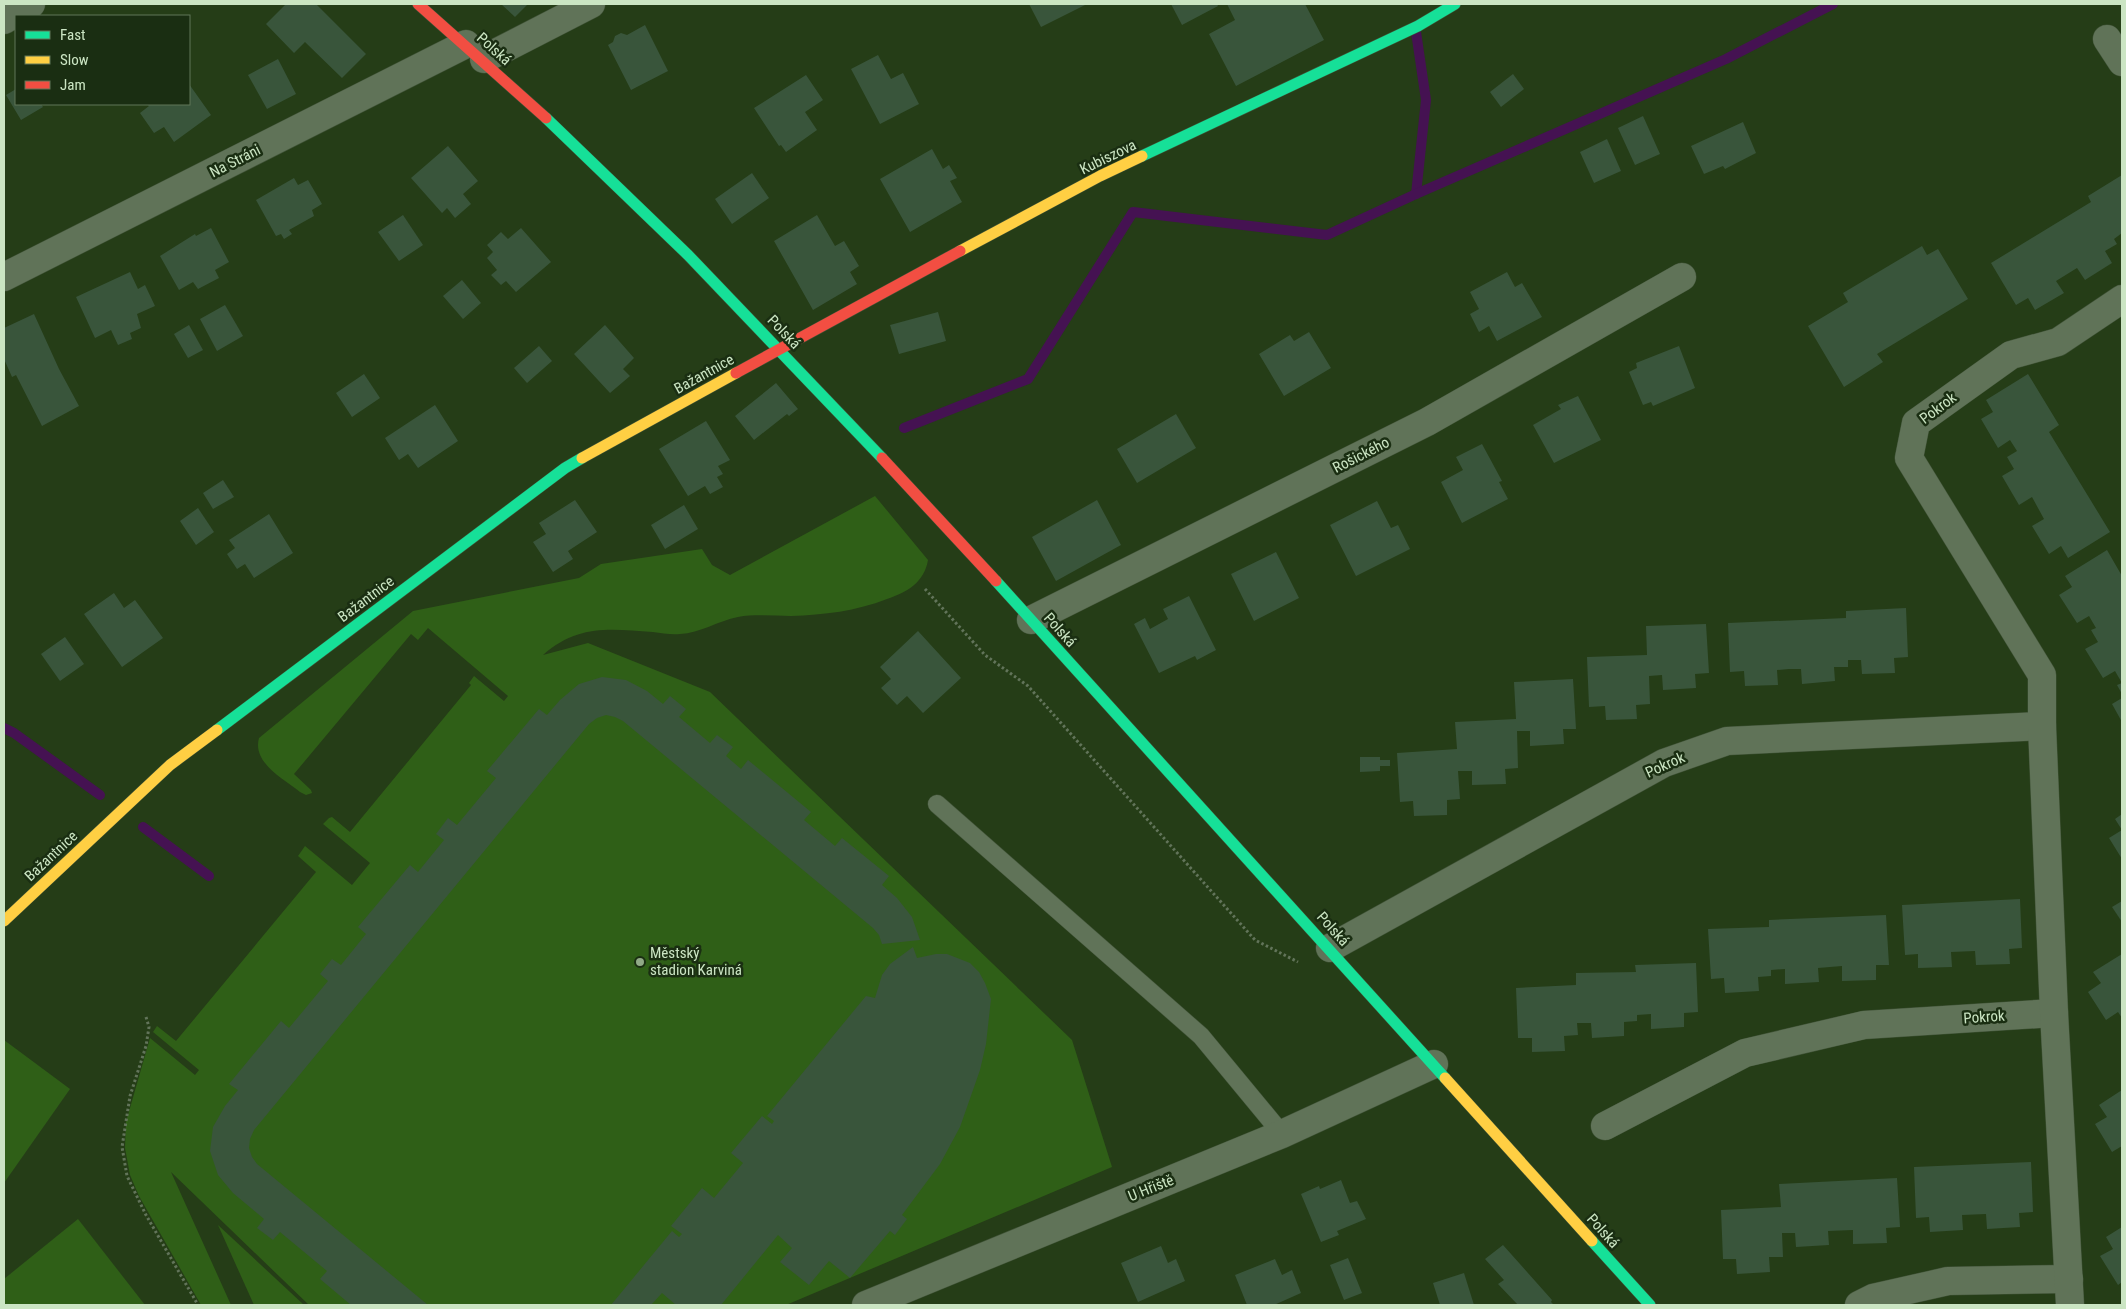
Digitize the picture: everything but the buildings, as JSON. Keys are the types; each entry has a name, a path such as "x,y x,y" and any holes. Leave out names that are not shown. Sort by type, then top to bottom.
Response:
{"street":[{"path":"4,20 32,4"},
{"name":"Polská","path":"418,4 475,52 671,237 780,348 1330,948 1650,1305"},
{"name":"Na Stráni","path":"4,277 475,52 591,4"},
{"name":"Kubiszova","path":"780,348 1100,176 1418,26 1455,4"},
{"path":"2107,39 2122,62"},
{"name":"Rošického","path":"1031,620 1426,422 1682,277"},
{"name":"Pokrok","path":"1859,1305 1873,1298 1948,1281 2070,1292 2054,1013 2042,726 2042,675 1909,458 1916,423 2011,355 2058,342 2122,298"},
{"name":"Bažantnice","path":"4,921 170,765 557,474 780,348"},
{"name":"Pokrok","path":"1330,948 1664,763 1727,742 2042,726"},
{"name":"Pokrok","path":"1605,1126 1745,1053 1864,1025 2054,1013"},
{"name":"U Hřiště","path":"866,1305 1282,1134 1434,1064"}],"lane":[{"path":"937,804 1201,1036 1282,1134"}],"path":[{"path":"925,589 985,655 1028,686 1255,940 1300,963"},
{"path":"146,1016 149,1027 146,1046 130,1096 122,1147 127,1176 146,1215 198,1305"}],"green space":[{"name":"Městský stadion Karviná","path":"875,496 928,560 919,581 908,590 864,607 840,612 791,616 757,615 738,617 687,633 673,634 609,630 582,633 556,645 543,655 588,643 710,692 1072,1040 1112,1167 786,1305 309,1305 171,1172 231,1305 201,1305 139,1196 130,1175 125,1148 126,1122 150,1038 195,1075 199,1070 153,1032 157,1026 176,1041 316,872 298,856 305,846 352,885 370,863 323,824 332,817 350,832 471,685 469,683 474,676 504,701 508,696 428,628 418,640 411,634 294,774 312,793 306,795 300,792 278,776 265,763 258,747 259,738 413,611 579,578 601,564 702,549 712,565 730,575"},
{"path":"4,1040 70,1089 4,1183"},
{"path":"78,1219 145,1305 4,1305 4,1279"},
{"path":"218,1225 304,1305 254,1305"}],"waterway":[{"path":"904,428 1028,379 1133,212 1327,235 1416,194 1726,59 1833,4"},
{"path":"1416,32 1426,100 1416,194"},
{"path":"4,728 14,733 100,795"},
{"path":"143,827 209,876"}],"traffic: fast":[{"path":"1142,156 1418,26 1455,4"},
{"path":"546,118 688,255 882,458"},
{"path":"217,730 565,468 582,458"},
{"path":"996,581 1445,1078"},
{"path":"1592,1241 1650,1305"}],"traffic: slow":[{"path":"960,251 1100,176 1142,156"},
{"path":"582,458 736,373"},
{"path":"4,921 170,765 217,730"},
{"path":"1445,1078 1592,1241"}],"traffic: jam":[{"path":"418,4 546,118"},
{"path":"736,373 960,251"},
{"path":"882,458 996,581"}],"place":[{"name":"Městský stadion Karviná","path":"640,962"}]}
